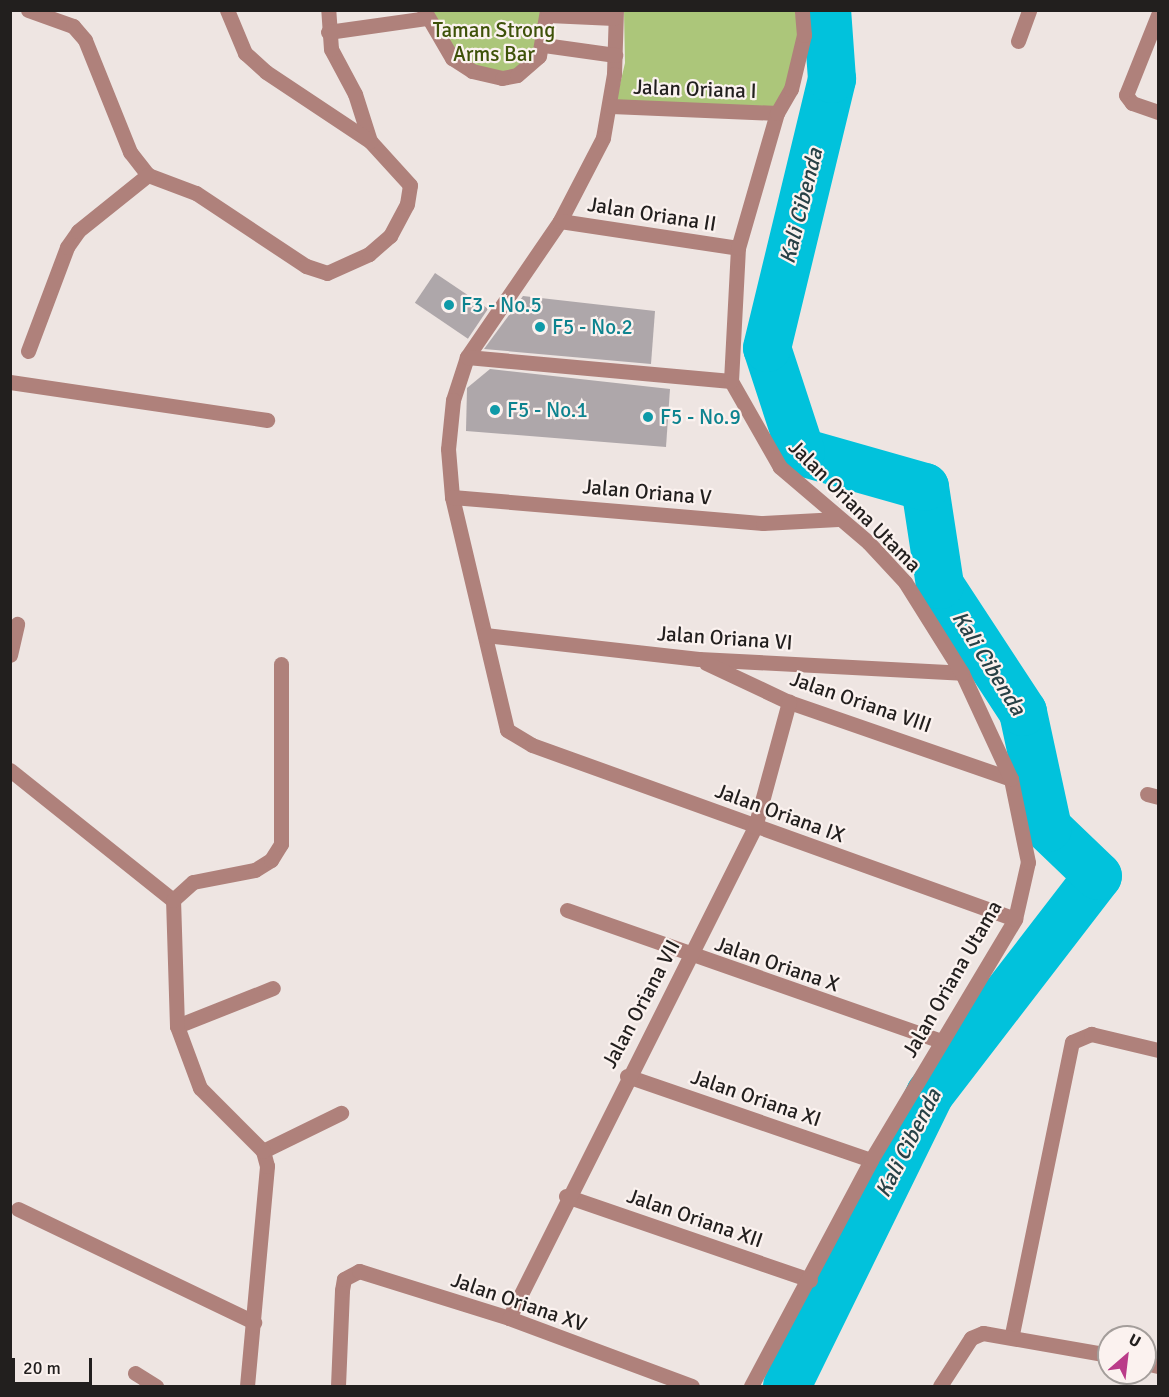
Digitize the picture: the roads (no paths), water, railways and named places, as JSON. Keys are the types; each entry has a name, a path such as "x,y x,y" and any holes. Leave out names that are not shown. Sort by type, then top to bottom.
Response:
{"street":[{"path":"27,10 73,26"},
{"path":"66,10 73,26 94,56 130,152 148,175 196,193 306,266 327,273 376,248 390,236 407,204 410,185 370,141 266,72 245,53 227,10"},
{"path":"328,10 328,32 370,141"},
{"path":"467,357 731,381 738,248 777,113 791,89 802,46 802,10"},
{"path":"1018,40 1029,10"},
{"path":"328,32 425,14 453,58 488,77 518,75 544,45 547,13 615,14 611,106 603,138 560,221 467,357 453,399 448,449 452,497 485,636"},
{"path":"1158,15 1126,95 1132,103 1158,112"},
{"path":"544,45 615,55"},
{"name":"Jalan Oriana I","path":"611,106 777,113"},
{"path":"28,351 67,247 78,231 148,175"},
{"name":"Jalan Oriana II","path":"560,221 738,248"},
{"name":"Jalan Oriana Utama","path":"731,381 780,467 905,582 962,674 1011,779 1028,862 1015,919 872,1160 810,1280 751,1386"},
{"path":"12,385 267,420"},
{"name":"Jalan Oriana V","path":"452,497 763,523 838,519"},
{"path":"10,655 16,624"},
{"name":"Jalan Oriana VI","path":"485,636 699,659 962,674"},
{"name":"Jalan Oriana IX","path":"485,636 500,712 507,730 532,745 1015,919"},
{"name":"Jalan Oriana VIII","path":"699,659 789,702 1011,779"},
{"path":"173,900 193,882 255,870 271,861 281,844 282,664"},
{"name":"Jalan Oriana VII","path":"509,1318 566,1196 691,957 755,827 789,702"},
{"path":"10,770 173,900 177,1026 200,1088 263,1151 267,1166 266,1209 247,1386"},
{"name":"Jalan Oriana X","path":"567,910 691,957 941,1041"},
{"path":"177,1026 273,988"},
{"path":"1012,1334 1072,1042 1091,1034 1158,1050"},
{"name":"Jalan Oriana XI","path":"627,1076 872,1160"},
{"path":"263,1151 340,1113"},
{"name":"Jalan Oriana XII","path":"566,1196 810,1280"},
{"path":"18,1209 254,1322"},
{"name":"Jalan Oriana XV","path":"338,1386 344,1279 359,1271 509,1318 692,1386"},
{"path":"940,1386 971,1338 983,1333 1012,1334 1097,1352"},
{"path":"135,1373 156,1386"}],"waterway":[{"name":"Kali Cibenda","path":"787,1386 930,1094 1098,876 1048,828 1023,712 940,585 925,487 801,452 767,348 832,79 827,10"}],"place":[{"name":"F3 - No.5","path":"449,305"},
{"name":"F5 - No.2","path":"540,327"},
{"name":"F5 - No.1","path":"495,410"},
{"name":"F5 - No.9","path":"648,417"}],"park label":[{"name":"Taman Strong Arms Bar","path":"494,42"}]}
